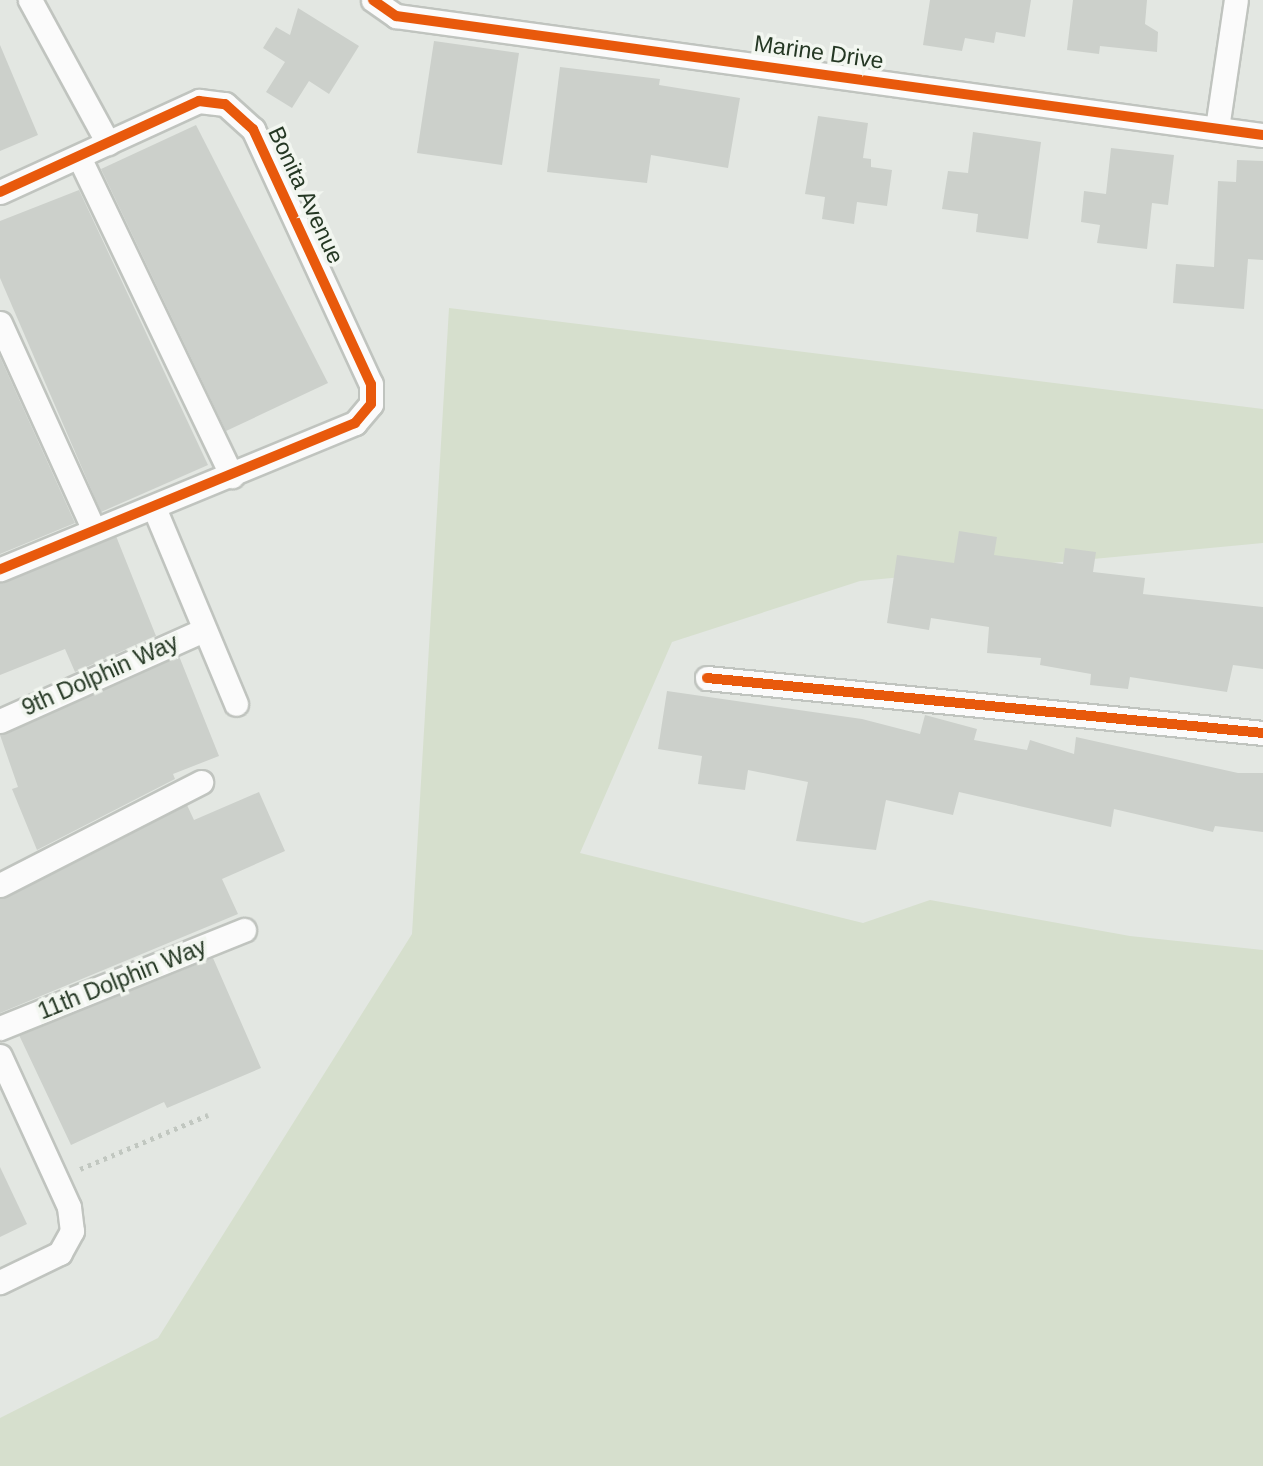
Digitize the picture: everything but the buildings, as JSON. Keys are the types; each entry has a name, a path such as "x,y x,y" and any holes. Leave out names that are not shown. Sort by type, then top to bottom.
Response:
{"street":[{"path":"30,0 108,143"},
{"name":"Marine Drive","path":"373,0 397,16 1263,135"},
{"path":"1217,128 1236,0"},
{"name":"Bonita Avenue","path":"0,192 199,101 225,104 253,129 371,384 371,404 355,423 232,476"},
{"path":"0,569 94,530 155,510 232,476 79,158"},
{"path":"0,323 94,530"},
{"path":"155,510 201,631 236,704"},
{"name":"9th Dolphin Way","path":"0,721 201,631"},
{"path":"707,678 1263,733"},
{"path":"0,885 201,782"},
{"name":"11th Dolphin Way","path":"0,1028 244,930"},
{"path":"0,1056 55,1179 72,1231 60,1253 0,1282"}],"path":[{"path":"55,1179 208,1115"}],"green space":[{"path":"449,308 1263,409 1263,543 860,581 672,642 580,853 863,923 930,900 1130,936 1263,950 1263,1466 0,1466 0,1418 158,1338 412,934"}],"cycle path":[{"path":"373,0 396,16 1263,135"},
{"path":"0,192 199,101 225,104 253,129 371,384 371,404 355,423 0,569"},
{"path":"707,678 1263,733"}]}
